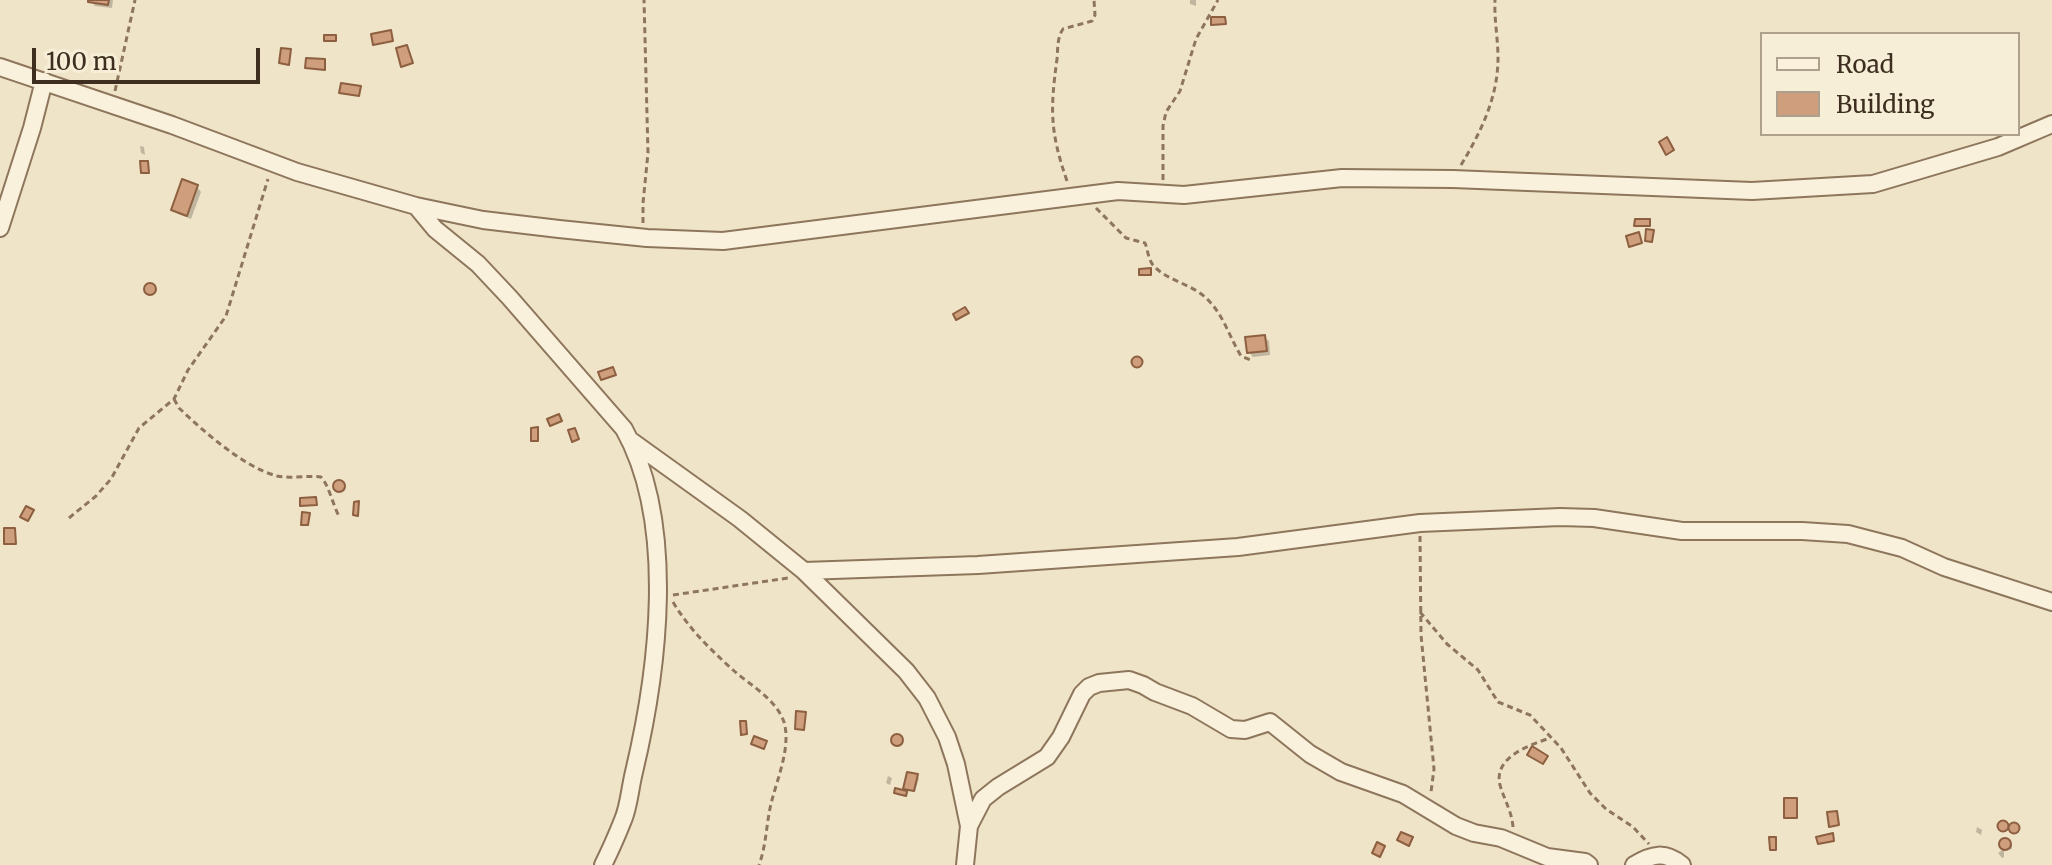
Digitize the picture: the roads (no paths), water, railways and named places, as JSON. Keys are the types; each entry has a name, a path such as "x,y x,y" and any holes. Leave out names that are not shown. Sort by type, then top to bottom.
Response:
{"street":[{"path":"0,67 297,172 416,206 483,220 647,238 723,241 1082,194 1128,191 1163,196 1342,178 1453,179 1752,191 1873,184 1998,147 2052,124"},
{"path":"0,228 44,81"},
{"path":"416,206 435,229 478,264 510,298 624,429 648,489 654,526 657,598 646,720 624,819 603,865"},
{"path":"630,440 740,519 804,571 906,671 927,698 947,737 956,764 969,826 965,865"},
{"path":"804,571 978,565 1238,547 1420,523 1510,517 1594,518 1682,531 1848,534 1902,548 1944,567 2052,602"},
{"path":"969,826 983,799 1047,757 1061,737 1082,694 1089,687 1113,680 1143,685 1192,706 1231,729 1245,730 1270,722 1310,754 1341,772 1403,794 1464,829 1547,857 1589,865"},
{"path":"1634,865 1661,854 1671,856 1682,865"}]}
